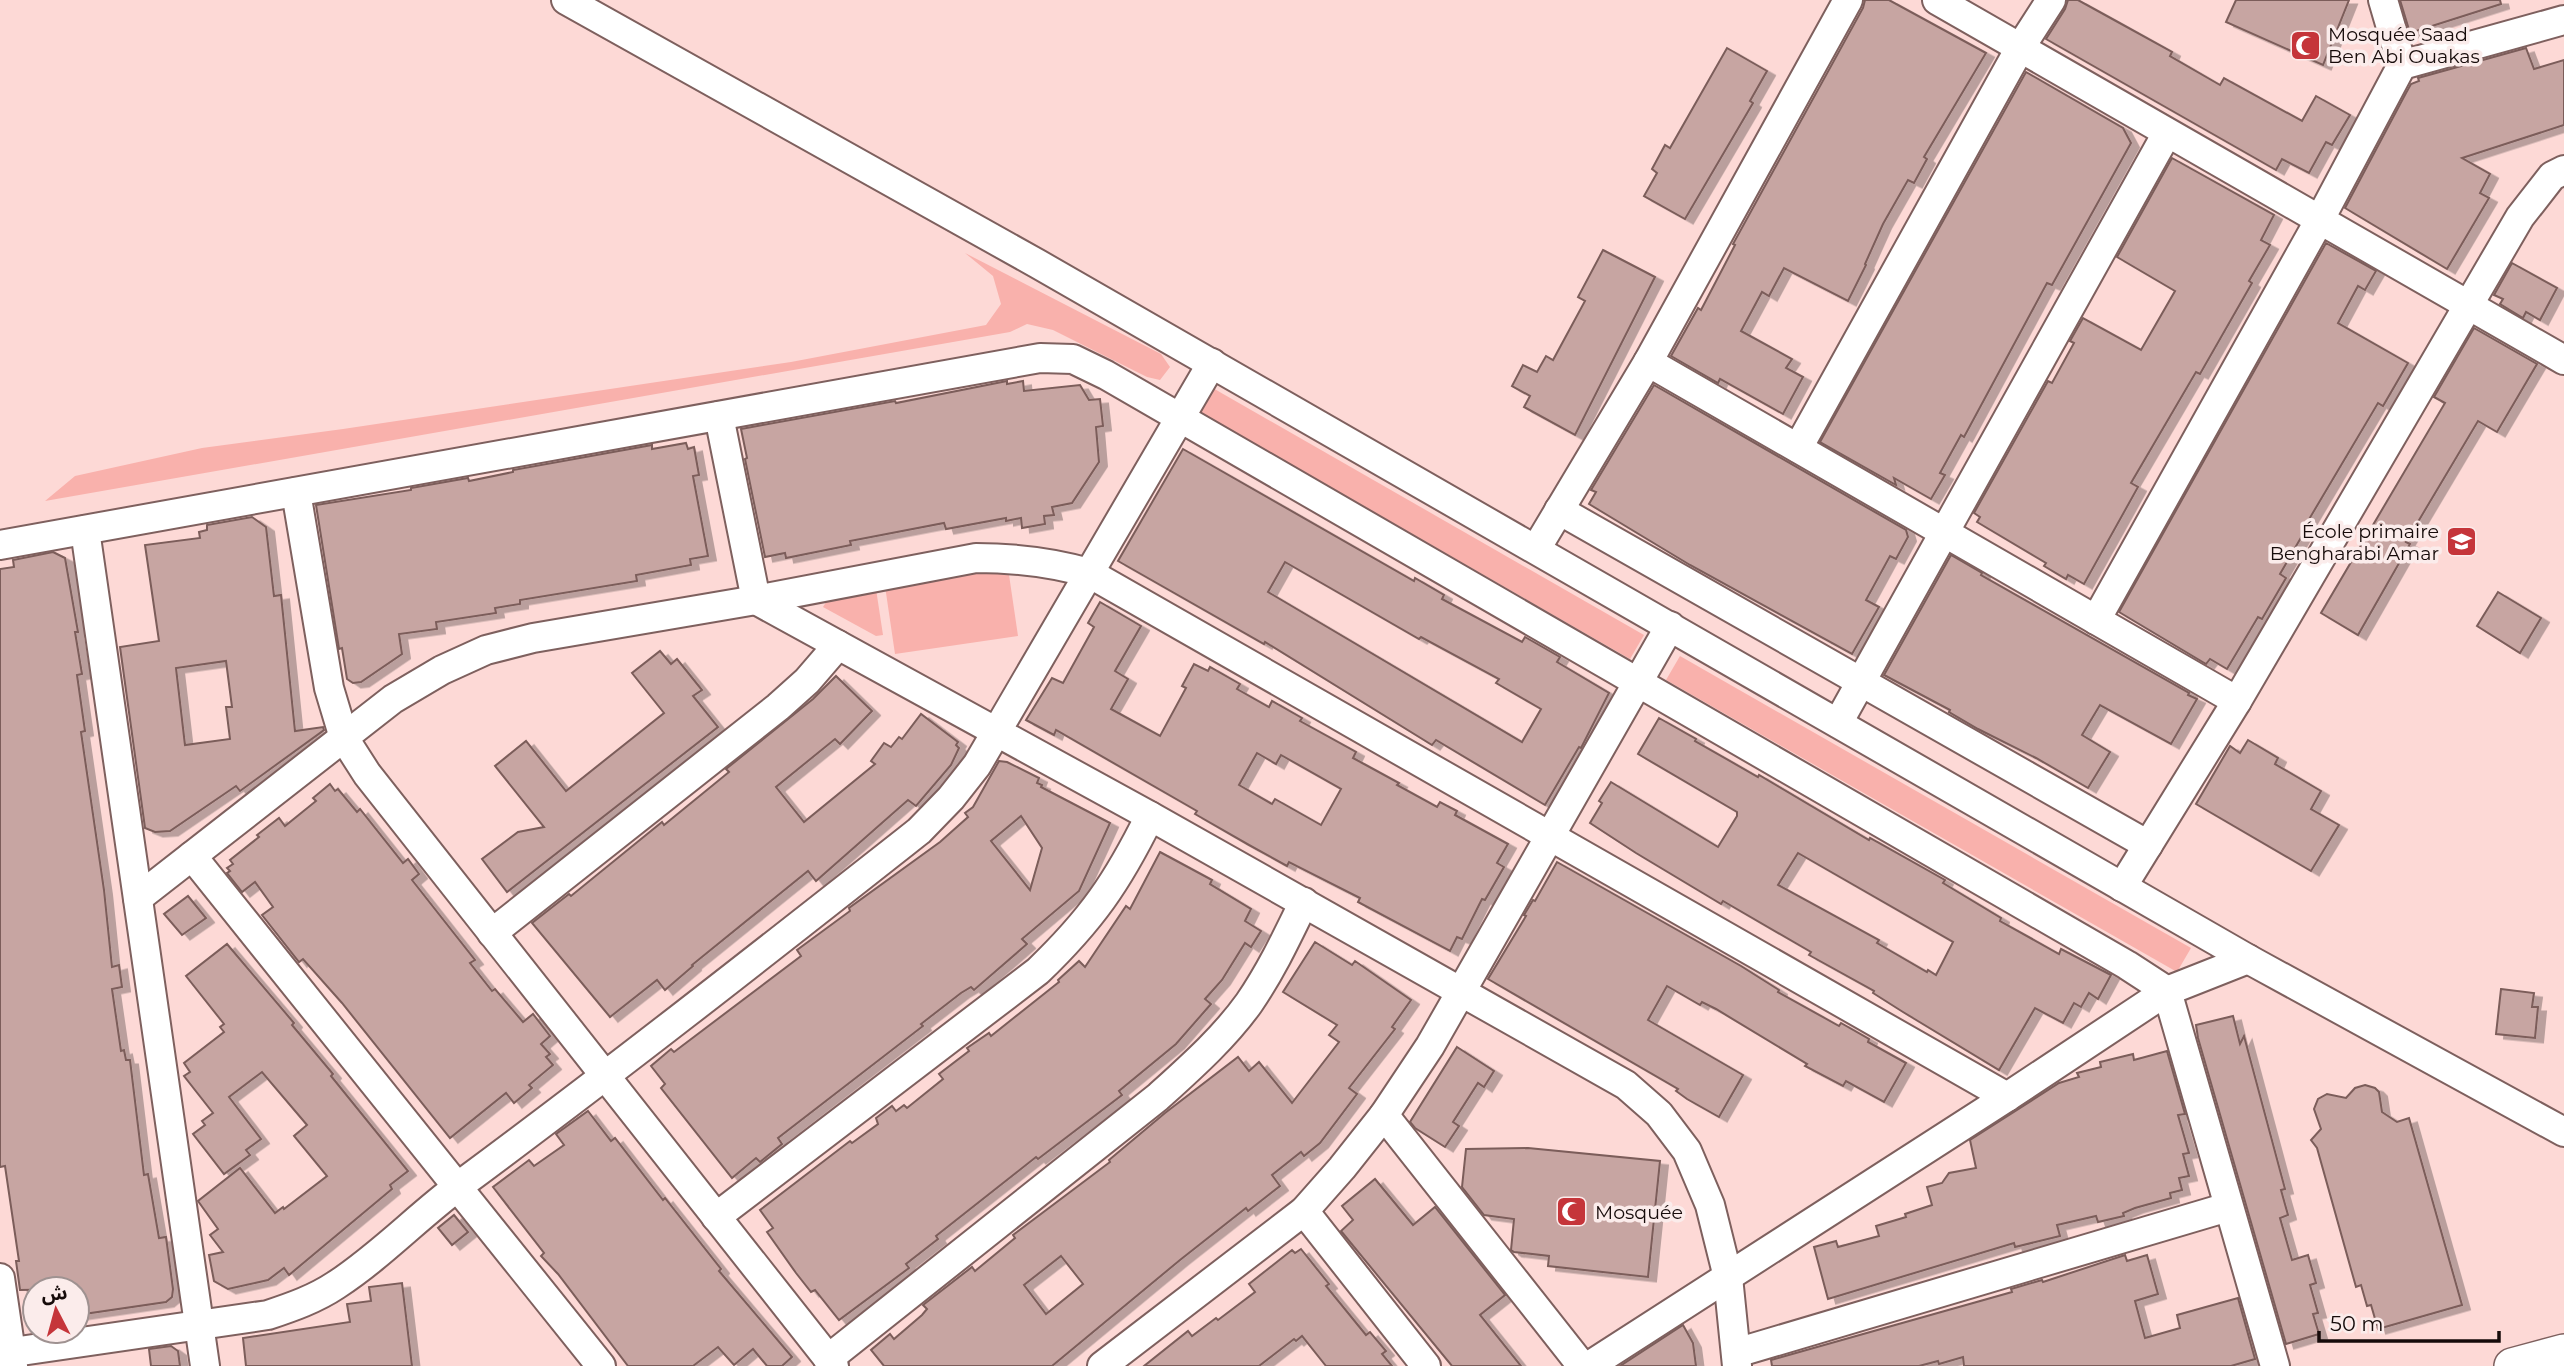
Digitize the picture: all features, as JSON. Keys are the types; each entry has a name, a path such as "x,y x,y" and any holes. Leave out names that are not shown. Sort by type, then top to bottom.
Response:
{"main road":[{"path":"2512,1366 2564,1352"}],"street":[{"path":"566,0 1212,363 2248,959 2564,1132"},
{"path":"1536,549 1648,362 1848,0"},
{"path":"1937,0 2564,360"},
{"path":"1798,448 2020,48 2051,0"},
{"path":"2096,620 2319,221 2402,65 2383,0"},
{"path":"2402,65 2564,20"},
{"path":"1838,723 2167,133"},
{"path":"2122,887 2237,701 2520,217 2552,176 2564,170"},
{"path":"0,545 1040,358 1073,359 2115,958 2167,991 2275,1366"},
{"path":"1648,362 2237,701"},
{"path":"0,1278 8,1358 268,1315 304,1302 335,1286 376,1256 458,1186 606,1077 919,831 951,798 977,765 1212,363"},
{"path":"719,416 756,600 1462,990 1626,1085 1659,1114 1687,1151 1710,1205 1728,1277 1736,1359 2228,1207"},
{"path":"296,492 328,688 344,738 367,774 831,1362 1158,1097 1203,1056 1248,1004 1276,960 1304,902"},
{"path":"1559,510 2148,845"},
{"path":"85,530 205,1366"},
{"path":"138,898 393,699 442,670 486,650 533,638 756,600 976,558 1011,558 1055,563 1089,573 2007,1097"},
{"path":"1102,1366 1304,1211 1384,1115 1430,1046 1670,626"},
{"path":"492,933 778,707 807,681 838,645"},
{"path":"716,1217 1038,971 1075,935 1104,900 1127,863 1150,816"},
{"path":"192,856 601,1366"},
{"path":"1589,1366 2167,991 2248,959"},
{"path":"1384,1115 1582,1366"},
{"path":"1304,1211 1426,1366"}],"shaded area":[{"path":"965,253 1161,354 1170,367 1160,380 1147,377 1053,330 1027,324 1010,332 45,501 75,476 202,448 791,362 986,325 1001,304 993,276"},
{"path":"1211,387 1644,635 1630,659 1198,411"},
{"path":"1008,568 1018,636 895,654 885,586"},
{"path":"876,589 883,635 876,636 823,607 830,596"},
{"path":"1680,656 2191,948 2177,972 1666,680"}],"building":[{"path":"1865,0 1889,0 1986,53 1924,157 1927,159 1914,183 1908,180 1883,224 1848,301 1784,268 1769,296 1762,292 1741,331 1792,359 1786,368 1803,377 1783,414 1720,379 1718,383 1671,356 1698,308 1701,310 1735,245 1733,244"},
{"path":"2068,0 2078,0 2172,52 2170,56 2220,85 2224,78 2302,121 2316,96 2350,115 2332,145 2326,142 2309,173 2282,159 2276,170 2046,39"},
{"name":"Mosquée Saad Ben Abi Ouakas","path":"2236,0 2349,0 2323,65 2226,22"},
{"path":"2400,0 2500,0 2501,4 2410,33"},
{"path":"1727,48 1767,71 1750,101 1753,103 1685,219 1644,196 1657,173 1652,169 1665,145 1670,148"},
{"path":"2526,48 2534,69 2564,60 2564,125 2462,158 2490,174 2480,193 2489,198 2447,269 2345,208 2411,84 2419,81 2418,78"},
{"path":"2026,72 2123,128 2131,143 2052,285 2047,283 1964,437 1961,435 1940,473 1945,475 1931,499 1894,478 1896,485 1820,442"},
{"path":"2172,158 2274,215 2261,240 2270,245 2249,281 2252,283 2200,374 2196,372 2131,483 2138,487 2084,584 2068,575 2066,579 2044,566 2046,563 1977,522 1980,517 1974,513 2048,381 2052,383 2074,343 2070,341 2083,318 2141,350 2175,291 2117,257"},
{"path":"2326,243 2376,271 2365,290 2358,286 2338,323 2408,363 2383,406 2378,403 2308,521 2310,522 2280,574 2286,578 2262,619 2258,617 2227,669 2210,659 2206,664 2119,612"},
{"path":"1603,250 1655,277 1575,435 1524,407 1530,396 1512,386 1523,365 1537,372 1546,356 1553,360 1585,301 1578,297"},
{"path":"2512,263 2557,288 2540,320 2526,312 2523,318 2500,304 2503,299 2494,295"},
{"path":"2474,328 2537,364 2497,432 2478,421 2406,542 2410,544 2358,635 2321,613 2445,403 2434,397"},
{"path":"1007,381 1007,384 1023,381 1024,391 1080,385 1089,400 1100,399 1103,426 1096,427 1099,462 1072,503 1052,507 1054,515 1044,516 1045,524 1022,528 1021,518 1006,521 1006,518 946,529 944,523 850,541 851,545 786,558 785,553 765,557 741,429"},
{"path":"1654,385 1906,530 1908,537 1896,559 1890,556 1866,600 1879,607 1852,654 1690,565 1589,504 1596,492 1591,490"},
{"path":"686,443 688,449 694,447 699,475 693,476 708,556 690,559 691,565 636,575 637,581 520,600 520,604 495,608 496,613 436,622 437,629 399,634 402,654 361,682 353,683 347,679 342,648 339,649 316,505 468,478 469,481 513,470 652,445 652,449"},
{"path":"1183,449 1414,581 1415,578 1444,595 1442,599 1522,642 1525,637 1560,657 1557,662 1609,693 1581,748 1579,747 1545,805 1436,740 1432,745 1265,642 1264,644 1118,561","holes":["1285,562 1419,639 1421,637 1499,679 1496,683 1541,709 1522,742 1268,592"]},
{"path":"252,517 266,527 274,596 281,595 295,731 323,727 324,730 240,791 236,786 170,831 155,832 145,828 120,647 159,641 145,545 200,538 199,532 207,530 207,525","holes":["226,661 232,707 226,707 230,739 185,745 176,668"]},
{"path":"53,552 65,558 78,632 75,632 82,674 77,675 85,731 81,732 104,890 112,967 119,965 122,987 112,989 121,1051 124,1050 126,1060 130,1060 144,1175 148,1174 159,1238 166,1237 173,1289 172,1297 166,1302 91,1313 91,1275 21,1275 20,1290 16,1261 19,1261 5,1166 0,1167 0,569 14,567 13,560"},
{"path":"1951,555 1982,573 1981,575 2197,699 2171,744 2100,705 2082,735 2110,752 2088,788 1884,675"},
{"path":"2498,592 2541,618 2520,653 2477,626"},
{"path":"1100,602 1141,626 1115,671 1128,679 1111,709 1160,736 1186,688 1182,686 1194,664 1208,671 1210,667 1240,684 1237,689 1269,707 1272,701 1302,718 1300,721 1356,752 1353,758 1399,783 1397,785 1437,807 1440,802 1457,811 1455,815 1508,844 1497,863 1504,867 1485,900 1482,899 1462,939 1457,937 1450,951 1358,902 1360,898 1289,862 1287,866 1249,845 1195,814 1197,811 1056,730 1054,735 1026,720 1052,678 1063,683 1094,627 1088,623","holes":["1257,753 1276,764 1281,755 1341,789 1321,825 1275,799 1272,804 1239,785"]},
{"path":"660,651 671,664 677,659 702,690 693,696 718,727 507,892 482,859 518,832 544,827 495,766 526,741 566,791 664,713 632,673"},
{"path":"836,676 872,711 840,744 835,739 776,787 804,822 875,764 871,761 884,743 891,747 899,737 902,739 921,714 958,742 956,745 959,748 951,765 916,806 908,800 816,881 808,871 665,990 657,980 610,1017 532,923 569,894 571,896 662,822 664,825 729,772 726,769 813,699"},
{"path":"1659,718 1869,840 1870,838 1945,880 1943,883 2001,918 2000,921 2059,954 2061,949 2111,975 2098,999 2089,993 2081,1007 2074,1003 2063,1023 2035,1008 1999,1070 1903,1012 1873,993 1874,991 1809,955 1811,952 1723,901 1721,904 1590,823 1611,782 1718,847 1737,812 1638,754","holes":["1798,853 1953,942 1936,975 1877,943 1879,940 1778,885"]},
{"path":"2248,740 2278,758 2275,764 2321,791 2311,809 2339,825 2311,871 2196,804 2230,746 2240,753"},
{"path":"999,761 1007,762 1039,778 1037,783 1042,785 1041,787 1110,823 1079,891 1022,939 1027,944 974,990 971,987 961,993 921,1024 923,1026 778,1138 782,1144 760,1162 756,1158 732,1178 661,1088 665,1084 651,1066 671,1049 674,1052 801,956 797,950 850,911 849,908 940,842 968,817 965,813 973,807","holes":["1021,816 1042,848 1030,890 991,841"]},
{"path":"330,784 335,791 338,789 357,812 360,809 403,863 408,859 419,874 412,880 475,960 470,963 492,991 495,989 523,1022 533,1014 550,1036 541,1044 550,1054 546,1057 553,1065 529,1085 532,1088 514,1103 506,1093 450,1138 342,1003 303,959 299,962 262,915 273,907 255,882 242,892 227,873 230,871 227,868 233,864 230,860 259,837 257,835 279,818 285,826 316,801 313,798"},
{"path":"1160,852 1212,880 1210,884 1251,909 1245,921 1261,931 1251,947 1245,943 1222,980 1205,999 1211,1004 1176,1044 1119,1091 1122,1095 1038,1159 1036,1157 936,1236 938,1239 906,1264 909,1268 839,1320 815,1290 811,1292 796,1273 767,1232 773,1228 760,1210 850,1141 852,1143 878,1124 876,1118 892,1106 896,1111 904,1105 907,1108 943,1079 939,1074 969,1051 967,1048 989,1033 991,1036 1059,982 1058,980 1079,961 1085,967 1126,906 1130,909"},
{"path":"1557,862 1741,966 1779,990 1778,992 1839,1026 1841,1023 1906,1063 1884,1102 1846,1081 1843,1086 1805,1066 1807,1064 1716,1009 1702,1002 1700,1005 1667,986 1648,1020 1743,1075 1719,1117 1687,1099 1676,1091 1678,1089 1488,979"},
{"path":"188,896 206,918 182,935 164,914"},
{"path":"1315,942 1352,965 1355,961 1411,1000 1392,1027 1395,1029 1349,1088 1357,1094 1320,1143 1304,1156 1301,1152 1272,1175 1280,1186 1248,1211 1246,1208 1180,1260 1052,1366 884,1366 871,1350 890,1334 894,1339 922,1315 927,1309 923,1305 972,1267 975,1271 1015,1238 1013,1235 1110,1162 1109,1160 1165,1113 1238,1057 1249,1071 1259,1062 1292,1103 1339,1042 1329,1035 1337,1025 1283,992","holes":["1061,1256 1083,1284 1046,1314 1024,1285"]},
{"path":"227,944 294,1023 292,1025 333,1074 331,1076 408,1171 390,1185 392,1189 289,1275 284,1268 268,1280 228,1289 214,1281 209,1255 223,1252 210,1235 218,1229 198,1201 240,1168 275,1213 327,1176 294,1136 307,1125 262,1072 229,1097 261,1139 246,1150 250,1155 224,1174 193,1134 205,1125 202,1121 213,1113 184,1076 190,1072 184,1063 224,1032 220,1027 224,1024 186,976"},
{"path":"2501,989 2534,993 2532,1007 2538,1007 2535,1038 2496,1034"},
{"path":"2233,1016 2240,1044 2244,1036 2285,1189 2281,1190 2288,1215 2280,1218 2292,1260 2308,1255 2316,1283 2310,1285 2318,1313 2313,1314 2319,1334 2286,1344 2198,1038 2196,1025"},
{"path":"1457,1047 1494,1071 1484,1087 1478,1083 1453,1122 1459,1126 1445,1147 1410,1122"},
{"path":"2167,1051 2185,1114 2178,1115 2189,1153 2183,1154 2189,1176 2179,1178 2182,1190 2170,1193 2171,1198 2123,1213 2124,1216 2098,1222 2096,1216 2057,1225 2060,1236 2015,1247 2014,1243 1828,1299 1814,1247 1836,1241 1838,1247 1879,1236 1876,1226 1906,1217 1905,1214 1932,1205 1927,1187 1942,1183 1949,1173 1976,1168 1970,1140 2059,1083 2079,1077 2077,1073 2101,1067 2100,1062 2133,1054 2134,1060"},
{"path":"2365,1085 2379,1092 2382,1112 2397,1122 2409,1118 2462,1305 2378,1329 2371,1305 2367,1306 2361,1285 2356,1287 2317,1148 2311,1140 2321,1129 2314,1109 2318,1099 2327,1094 2346,1098 2355,1088"},
{"path":"588,1111 611,1141 615,1138 663,1200 665,1198 721,1269 719,1271 792,1357 782,1366 767,1366 753,1349 734,1365 718,1347 693,1366 628,1366 558,1274 541,1256 544,1253 493,1187 529,1160 534,1166 564,1145 556,1134"},
{"name":"Mosquée","path":"1528,1148 1660,1161 1648,1277 1548,1266 1549,1256 1511,1250 1514,1219 1484,1215 1462,1187 1466,1149"},
{"path":"1375,1179 1413,1225 1435,1207 1505,1295 1480,1315 1521,1366 1452,1366 1341,1231 1353,1220 1342,1206"},
{"path":"454,1215 468,1232 452,1245 438,1228"},
{"path":"1301,1249 1329,1284 1326,1286 1366,1335 1370,1332 1386,1351 1382,1354 1392,1366 1326,1366 1302,1336 1296,1341 1294,1339 1259,1366 1144,1366 1188,1331 1192,1336 1216,1318 1218,1320 1255,1292 1249,1284 1292,1250 1295,1253"},
{"path":"2125,1255 2127,1261 2147,1255 2158,1294 2135,1301 2145,1338 2180,1328 2177,1315 2238,1298 2255,1359 2231,1366 1964,1366 1963,1357 1919,1366 1772,1366 1771,1360 2012,1292 2011,1289 2042,1280 2043,1282"},
{"path":"402,1283 412,1366 246,1366 243,1338 350,1322 347,1304 371,1301 369,1287"},
{"path":"1683,1325 1693,1343 1696,1366 1620,1366"},
{"path":"171,1346 178,1351 180,1366 151,1366 149,1349"}],"place":[{"name":"Mosquée Saad Ben Abi Ouakas","path":"2305,45"},
{"name":"École primaire Bengharabi Amar","path":"2462,542"},
{"name":"Mosquée","path":"1572,1212"}]}
